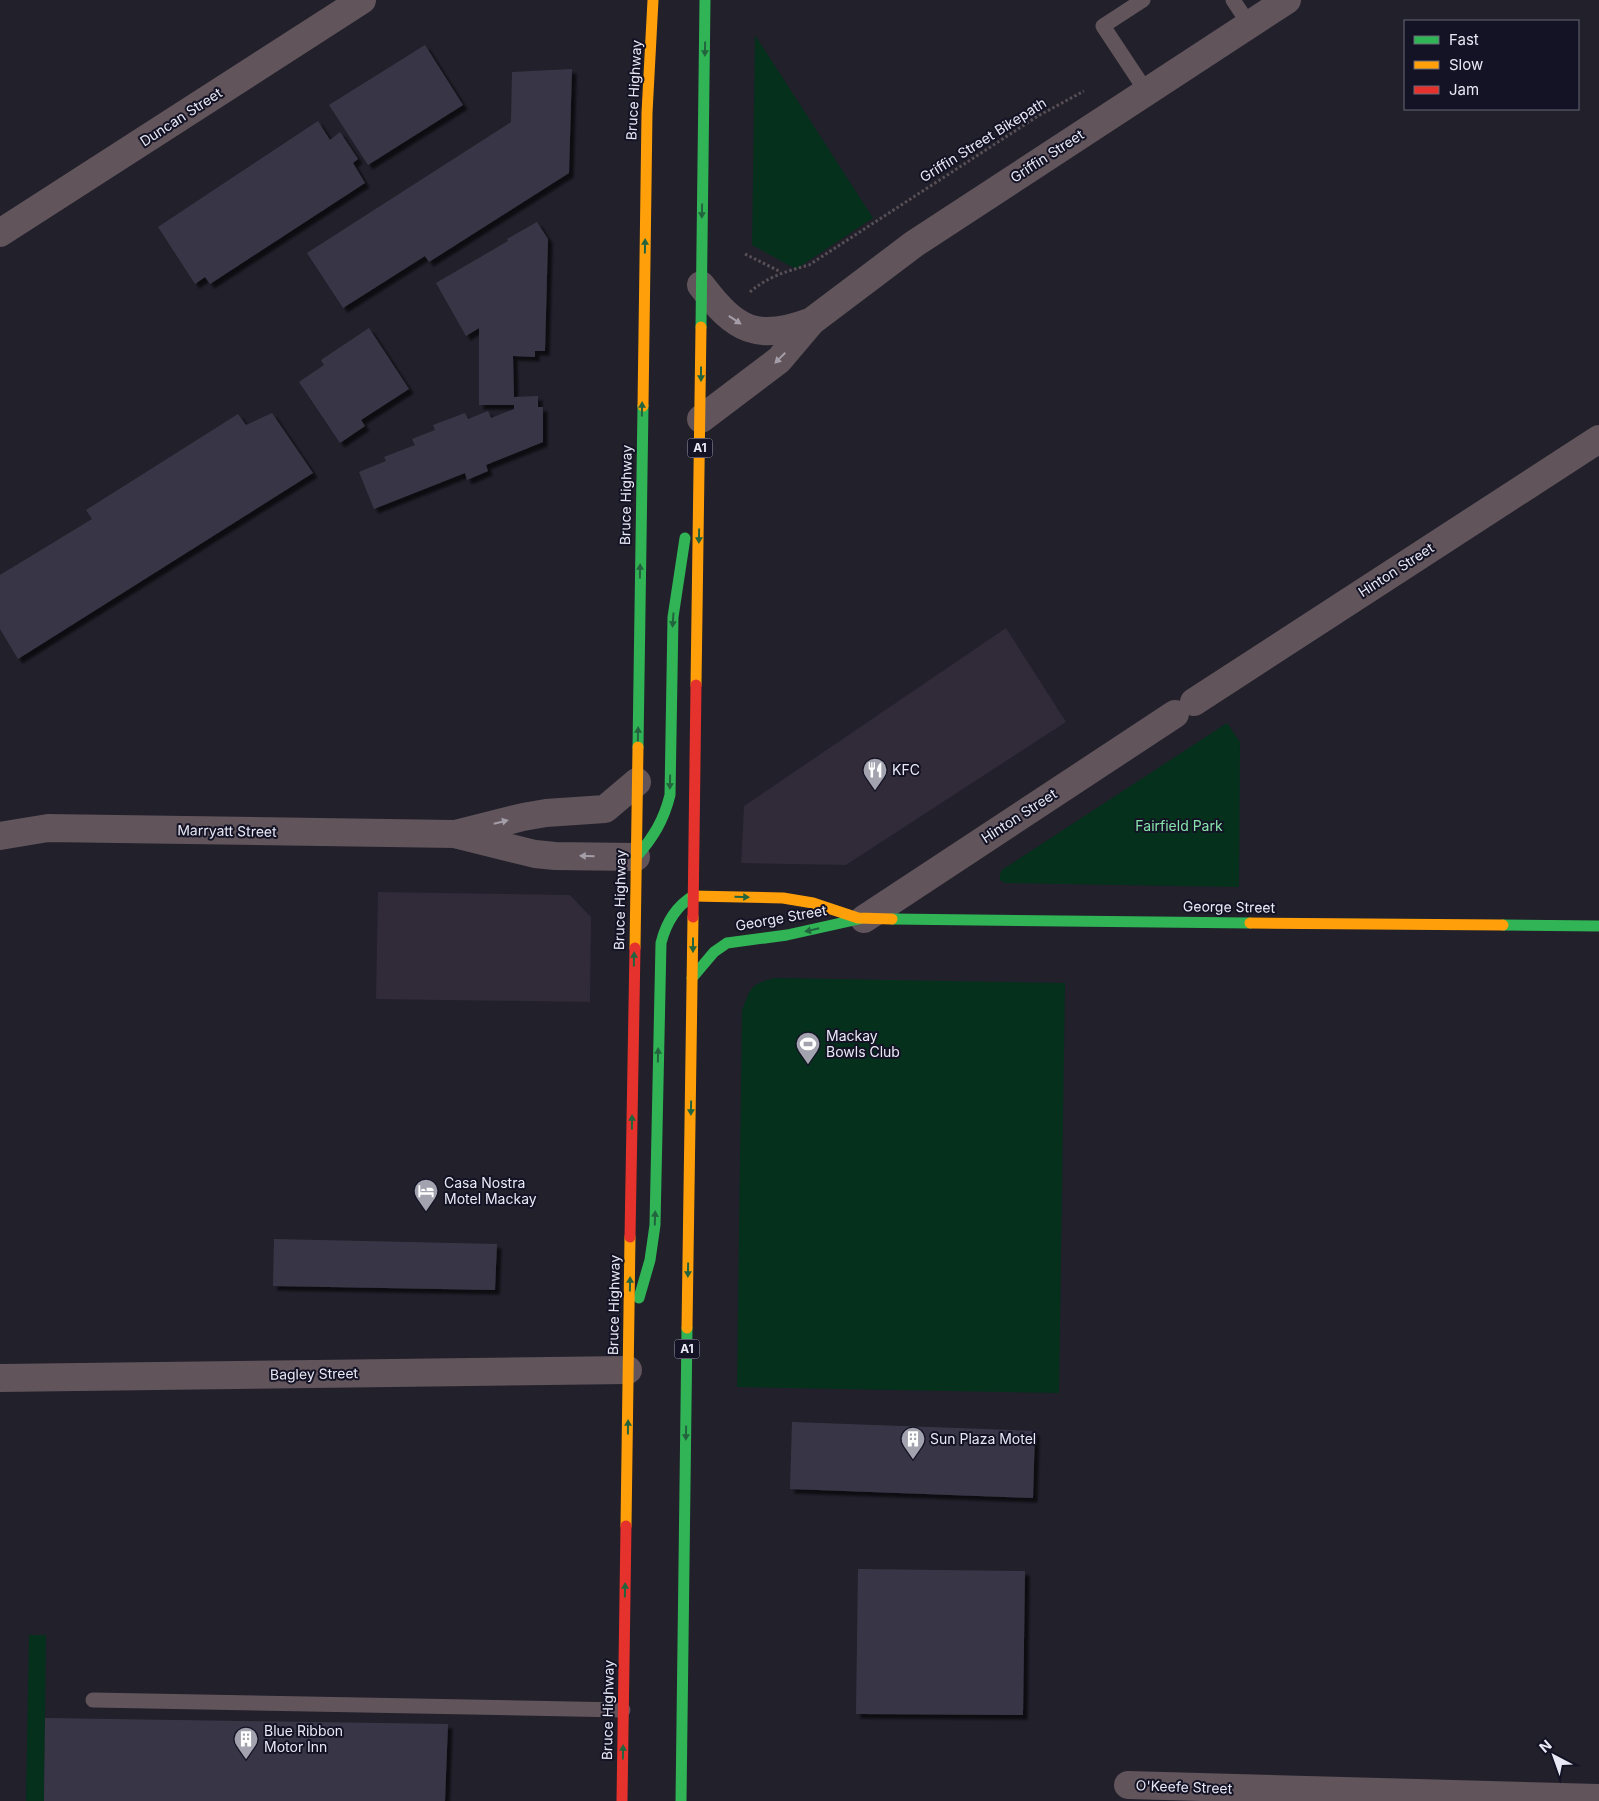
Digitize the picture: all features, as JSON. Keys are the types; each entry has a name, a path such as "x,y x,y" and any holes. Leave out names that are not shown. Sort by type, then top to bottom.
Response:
{"main road":[{"name":"Bruce Highway","path":"622,1801 647,113 653,0"},
{"name":"A1","path":"681,1801 701,426 705,0"},
{"path":"636,857 656,832 668,808 673,617 701,426"},
{"path":"629,1333 650,1260 655,1225 661,943 665,929 673,914 678,907 693,896"},
{"name":"George Street","path":"693,896 795,900 832,908 862,919"},
{"name":"George Street","path":"692,978 714,952 727,943 787,936 862,919 1599,926"}],"street":[{"name":"Duncan Street","path":"0,233 362,0"},
{"name":"Griffin Street","path":"701,426 779,360 812,322 929,234 1287,0"},
{"name":"Griffin Street","path":"701,285 722,310 739,323 754,330 766,332 781,331 812,322"},
{"name":"Hinton Street","path":"862,919 1599,439"},
{"name":"Marryatt Street","path":"454,834 546,813 605,808 637,782"},
{"name":"Marryatt Street","path":"0,836 48,828 454,834 535,854 636,857"},
{"name":"Bagley Street","path":"0,1378 628,1370"},
{"name":"O'Keefe Street","path":"1128,1786 1599,1798"}],"lane":[{"path":"1143,0 1103,26 1146,91"},
{"path":"1233,0 1250,24"},
{"path":"93,1700 623,1710"}],"path":[{"name":"Griffin Street Bikepath","path":"744,297 758,285 782,273 809,265 1038,116 1130,66"},
{"path":"745,254 782,273"}],"shaded area":[{"path":"1006,628 1066,722 846,865 741,863 744,806"},
{"path":"378,892 570,895 591,917 590,1002 376,999"}],"green space":[{"path":"755,35 873,218 796,269 752,245"},
{"name":"Fairfield Park","path":"1227,723 1240,742 1239,887 1005,883 1000,880 1002,870"},
{"name":"Mackay Bowls Club","path":"775,978 1065,983 1059,1393 737,1387 742,1010 752,988 761,982"},
{"path":"29,1635 46,1635 44,1801 26,1801"}],"building":[{"path":"425,45 463,105 368,165 329,105"},
{"path":"572,69 569,173 429,262 425,256 343,308 307,253 511,122 512,72"},
{"path":"318,121 330,140 340,132 358,159 353,163 365,183 210,284 205,277 195,284 158,227"},
{"path":"537,222 548,239 545,351 535,351 535,357 513,356 514,397 538,396 538,407 543,407 543,442 486,465 488,471 467,480 465,473 374,509 359,472 386,461 384,457 415,445 412,439 435,430 433,425 465,413 468,419 488,411 491,418 514,409 514,405 479,405 479,328 466,336 436,283"},
{"path":"369,328 409,389 361,420 365,426 340,443 299,382 324,365 321,360"},
{"path":"272,413 313,473 18,659 0,629 0,575 92,519 86,510 238,414 246,425"},
{"path":"274,1239 497,1244 495,1290 273,1286"},
{"name":"Sun Plaza Motel","path":"792,1422 1035,1431 1033,1498 790,1489"},
{"path":"858,1569 1025,1571 1023,1715 856,1714"},
{"name":"Blue Ribbon Motor Inn","path":"45,1718 448,1724 445,1801 44,1801"}],"traffic: fast":[{"path":"701,327 705,0"},
{"path":"638,747 643,406"},
{"path":"636,857 648,843 657,828 665,813 670,795 673,617 685,538"},
{"path":"639,1298 650,1260 655,1225 661,943 676,910 693,896"},
{"path":"692,978 714,952 727,943 787,935 859,919"},
{"path":"892,919 1250,923"},
{"path":"1503,925 1599,926"},
{"path":"681,1801 687,1328"}],"traffic: slow":[{"path":"643,406 647,113 653,0"},
{"path":"696,685 701,327"},
{"path":"635,948 638,747"},
{"path":"693,896 783,898 813,903 858,918 892,919"},
{"path":"687,1328 693,917"},
{"path":"1250,923 1503,925"},
{"path":"626,1526 630,1237"}],"traffic: jam":[{"path":"693,917 696,685"},
{"path":"630,1237 635,948"},
{"path":"622,1801 626,1526"}],"place":[{"name":"KFC","path":"875,791"},
{"name":"Mackay Bowls Club","path":"808,1065"},
{"name":"Casa Nostra Motel Mackay","path":"426,1212"},
{"name":"Sun Plaza Motel","path":"913,1460"},
{"name":"Blue Ribbon Motor Inn","path":"246,1760"}]}
